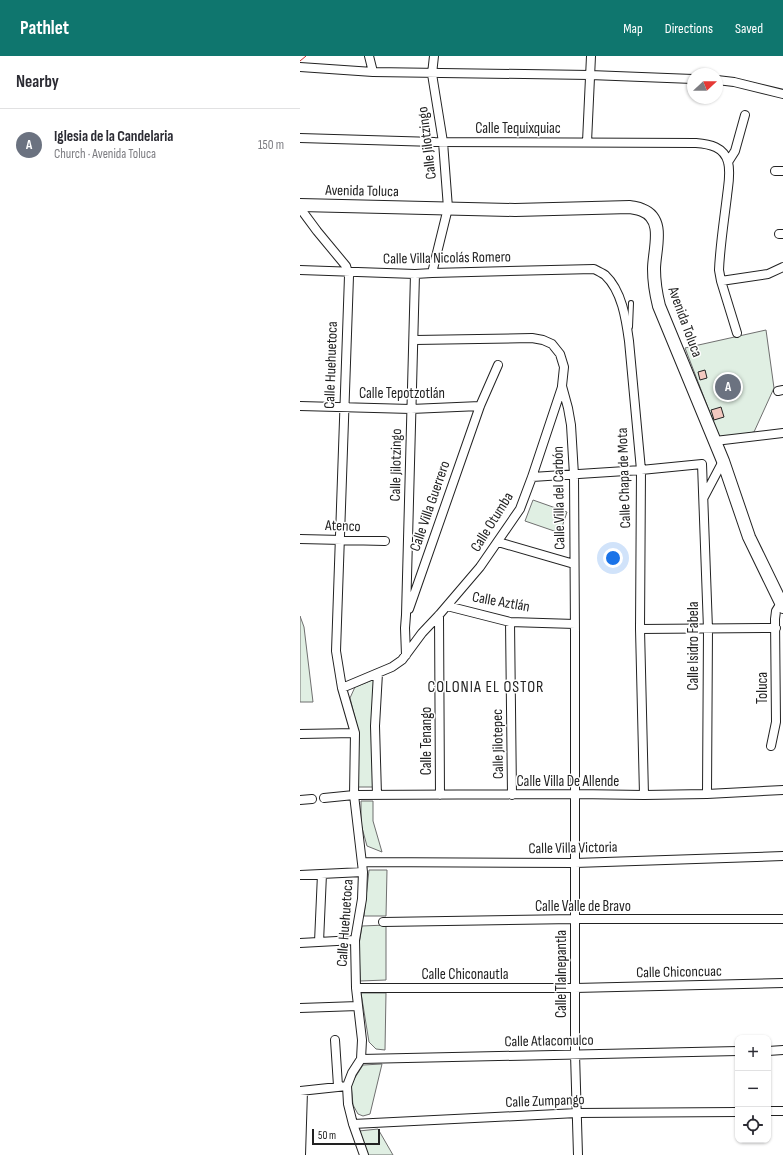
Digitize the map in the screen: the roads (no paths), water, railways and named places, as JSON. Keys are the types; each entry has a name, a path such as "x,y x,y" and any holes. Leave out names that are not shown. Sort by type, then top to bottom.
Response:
{"street":[{"path":"369,56 372,72"},
{"name":"Calle Jilotzingo","path":"432,273 448,208 443,142 432,74 434,56"},
{"path":"587,142 591,56"},
{"path":"300,67 432,74 590,75 687,79"},
{"path":"723,81 783,94"},
{"path":"737,333 721,281 720,261 729,178 728,162 735,151 739,140 745,115"},
{"name":"Calle Tequixquiac","path":"300,138 443,142 707,144 716,147 728,162"},
{"path":"300,207 317,231 346,266 348,273"},
{"name":"Avenida Toluca","path":"300,207 515,210 630,207 643,210 652,216 657,227 658,239 654,268 655,292 659,306 723,461 749,537 782,605"},
{"path":"721,281 768,274 783,267"},
{"name":"Calle Villa Nicolás Romero","path":"300,270 348,273 416,274 594,269"},
{"name":"Calle Chapa de Mota","path":"594,269 604,274 617,292 626,321 630,341 641,470 640,629 644,795"},
{"name":"Calle Huehuetoca","path":"348,273 336,650 342,688 355,733 354,795 363,872 362,899 355,940 356,988 362,1040 361,1059 352,1073 347,1086 348,1104 353,1124 364,1155"},
{"name":"Calle Jilotzingo","path":"406,655 405,628 416,274"},
{"name":"Calle Villa del Carbón","path":"415,340 532,338 543,340 552,344 560,354 564,367 562,386 571,425 574,475 576,794"},
{"name":"Calle Villa Guerrero","path":"406,615 480,406 498,365"},
{"name":"Calle Otumba","path":"342,688 392,667 402,660 422,633 480,567 520,509 562,386"},
{"name":"Calle Tepotzotlán","path":"300,406 411,409 480,406"},
{"path":"714,441 783,433"},
{"path":"703,498 723,461"},
{"name":"Calle Isidro Fabela","path":"641,470 702,464 708,629 707,794"},
{"path":"532,477 641,470"},
{"name":"Atenco","path":"300,538 385,541"},
{"path":"498,542 574,564"},
{"name":"Toluca","path":"772,746 776,722 776,611 782,605"},
{"name":"Calle Aztlán","path":"447,606 510,622 575,624"},
{"name":"Calle Tenango","path":"439,615 440,795"},
{"name":"Calle Jilotepec","path":"510,622 512,795"},
{"path":"405,628 409,634 414,635 422,633"},
{"path":"640,629 776,628"},
{"path":"377,795 375,726 378,673"},
{"path":"300,734 355,733"},
{"name":"Calle Villa De Allende","path":"324,798 354,795 707,794 783,790"},
{"name":"Calle Tlalnepantla","path":"576,794 575,1054 578,1155"},
{"path":"300,800 312,799"},
{"name":"Calle Villa Victoria","path":"362,862 575,863 783,856"},
{"path":"300,875 363,872"},
{"path":"319,942 322,874"},
{"name":"Calle Valle de Bravo","path":"383,922 575,919 783,919"},
{"path":"300,943 355,940"},
{"name":"Calle Chiconcuac","path":"575,988 783,983"},
{"name":"Calle Chiconautla","path":"356,988 575,988"},
{"path":"300,1008 358,1006"},
{"path":"336,1040 338,1086"},
{"path":"771,1051 783,1050"},
{"name":"Calle Atlacomulco","path":"361,1059 735,1051"},
{"path":"301,1155 301,1091 347,1086"},
{"path":"771,1111 783,1111"},
{"name":"Calle Zumpango","path":"353,1124 576,1113 735,1112"}],"lane":[{"path":"630,341 631,303"}],"place":[{"name":"Iglesia de la Candelaria","path":"728,387"}],"district":[{"name":"COLONIA EL OSTOR","path":"486,687"}]}
